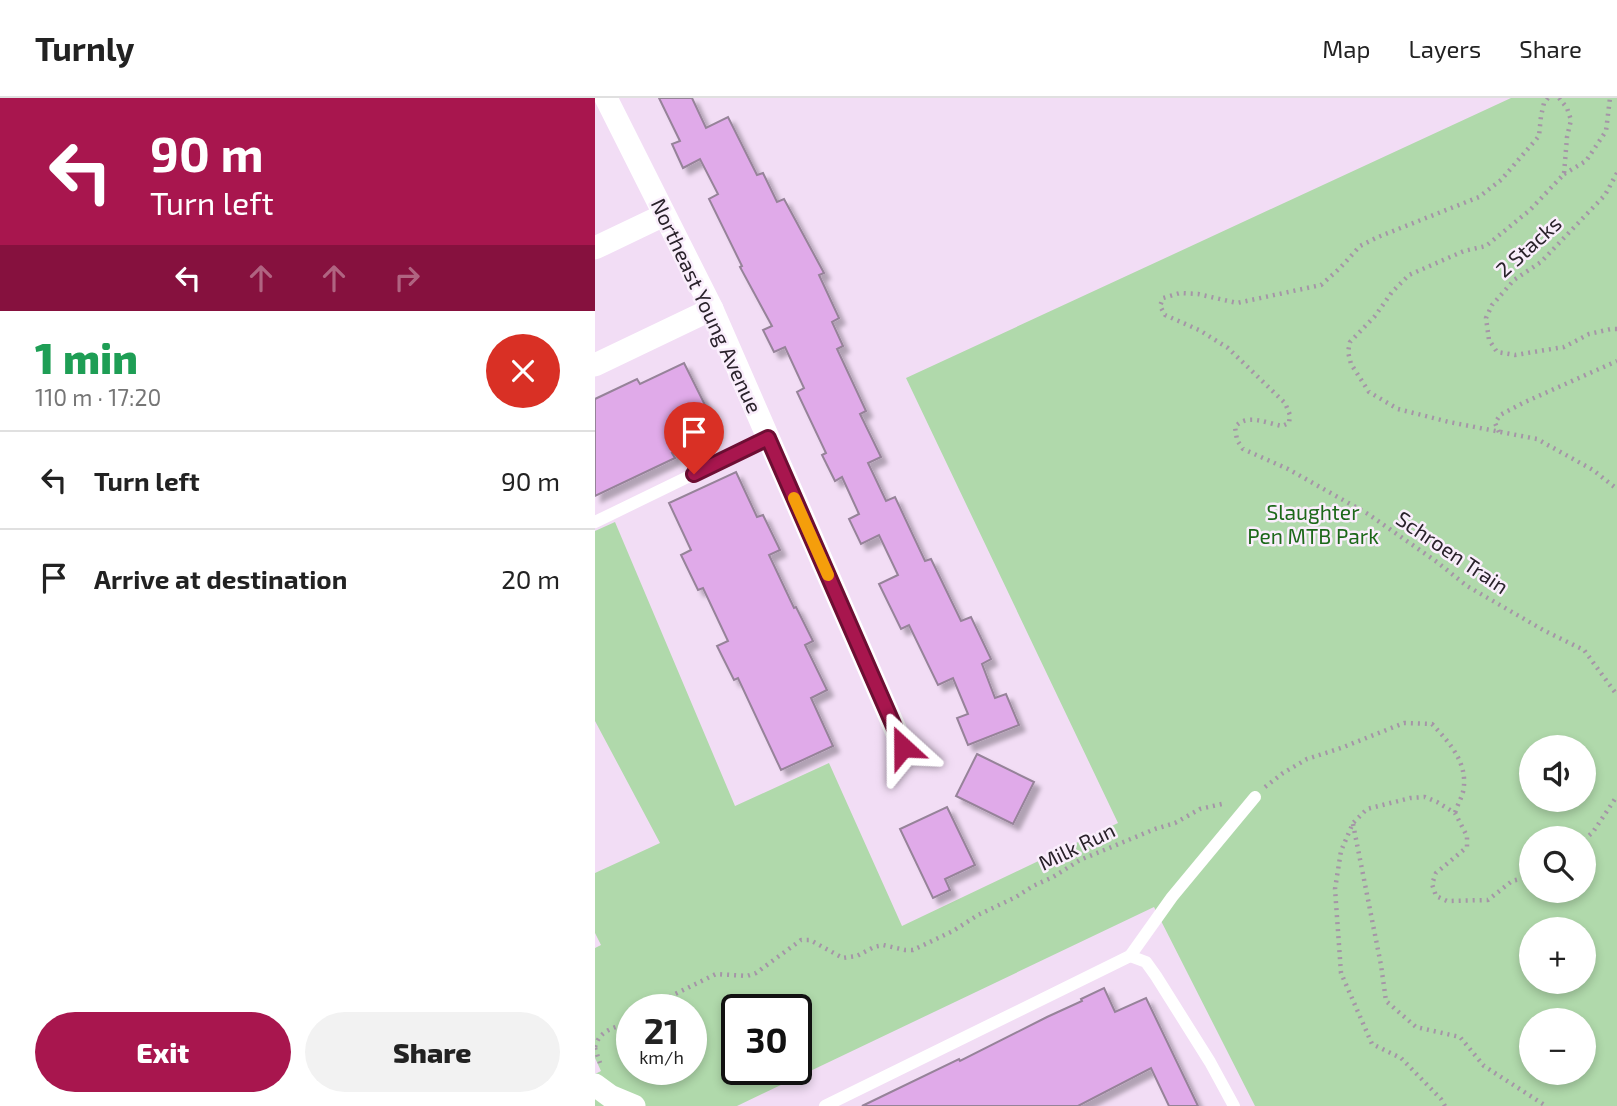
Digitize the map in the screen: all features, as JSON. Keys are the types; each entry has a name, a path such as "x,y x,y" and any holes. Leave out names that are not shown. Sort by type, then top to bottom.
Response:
{"street":[{"name":"Northeast Young Avenue","path":"606,98 712,309 903,747"},
{"path":"595,247 664,215"},
{"path":"595,366 712,309"},
{"path":"595,1085 610,1096 635,1106"}],"lane":[{"path":"595,522 768,438"},
{"path":"825,1106 1130,956 1173,897 1255,797"},
{"path":"1130,956 1146,962 1156,976 1234,1106"}],"path":[{"name":"Schroen Train","path":"1548,98 1544,103 1539,136 1501,180 1479,197 1360,246 1321,285 1237,303 1198,294 1180,293 1163,298 1160,306 1165,315 1199,330 1228,348 1285,402 1290,415 1289,423 1282,426 1249,419 1235,427 1237,440 1243,449 1289,469 1367,514 1467,586 1584,650 1617,695"},
{"path":"1559,98 1567,108 1571,120 1564,174"},
{"path":"1610,98 1606,131 1586,161 1564,174 1530,210 1486,246 1464,251 1409,275 1350,342 1348,352 1351,364 1370,392 1398,409 1448,422 1537,439 1593,470 1617,489"},
{"name":"2 Stacks","path":"1617,173 1605,195 1541,262 1514,280 1492,305 1486,318 1489,340 1497,352 1515,355 1564,347 1589,334 1617,329"},
{"path":"1499,432 1495,423 1500,415 1617,361"},
{"name":"Milk Run","path":"675,994 716,974 747,976 756,973 801,940 810,940 843,958 857,956 883,945 913,950 953,931 1080,860 1175,823 1200,809 1255,797 1283,773 1307,759 1404,723 1432,724 1453,747 1464,772 1463,791 1455,813"},
{"path":"1596,828 1617,796"},
{"path":"1445,1106 1401,1058 1372,1044 1341,973 1335,889 1341,851 1353,823 1367,809 1409,798 1425,797 1455,813 1467,836 1467,847 1436,873 1432,884 1436,895 1447,901 1488,900 1512,881 1519,879"},
{"path":"1353,823 1381,965 1385,1001 1416,1027 1461,1037 1484,1066 1546,1106"},
{"path":"595,1047 603,1032 616,1027"}],"green space":[{"name":"Slaughter Pen MTB Park","path":"1511,98 1617,98 1617,1106 1255,1106 1154,907 812,1070 812,994 721,994 721,1085 781,1085 737,1106 595,1106 595,1074 601,1071 595,1058 595,948 601,945 595,933 595,873 660,843 595,721 595,531 615,522 735,806 829,763 902,926 1118,823 906,378"}],"building":[{"path":"659,98 692,98 706,128 728,117 757,175 763,173 777,202 784,199 824,273 819,275 839,318 832,322 843,346 837,349 866,411 860,414 881,457 868,463 886,501 895,497 925,561 931,559 961,621 971,617 991,659 982,664 995,698 1006,694 1019,725 968,745 957,718 968,714 953,678 938,685 909,625 901,629 879,584 898,575 879,535 861,544 849,519 859,514 842,477 835,481 822,455 826,453 797,392 804,388 785,347 774,352 763,330 772,326 740,267 742,266 709,199 718,194 700,159 683,168 672,144 680,141"},
{"path":"684,363 707,409 704,411 715,432 672,453 675,458 595,496 595,399 637,379 640,384"},
{"path":"736,472 757,517 763,515 780,550 769,555 813,641 805,645 827,690 811,698 833,746 781,770 738,678 734,680 717,646 728,641 703,588 698,590 681,555 691,550 669,503"},
{"path":"977,754 1034,782 1013,824 956,796"},
{"path":"947,807 975,865 945,879 950,890 933,898 900,829"},
{"path":"1104,988 1115,1012 1146,998 1198,1106 1169,1106 1151,1068 1078,1106 862,1106 959,1059 960,1061"}],"slow traffic":[{"path":"794,498 828,575"}],"route":[{"path":"694,474 768,438 903,747"}]}
